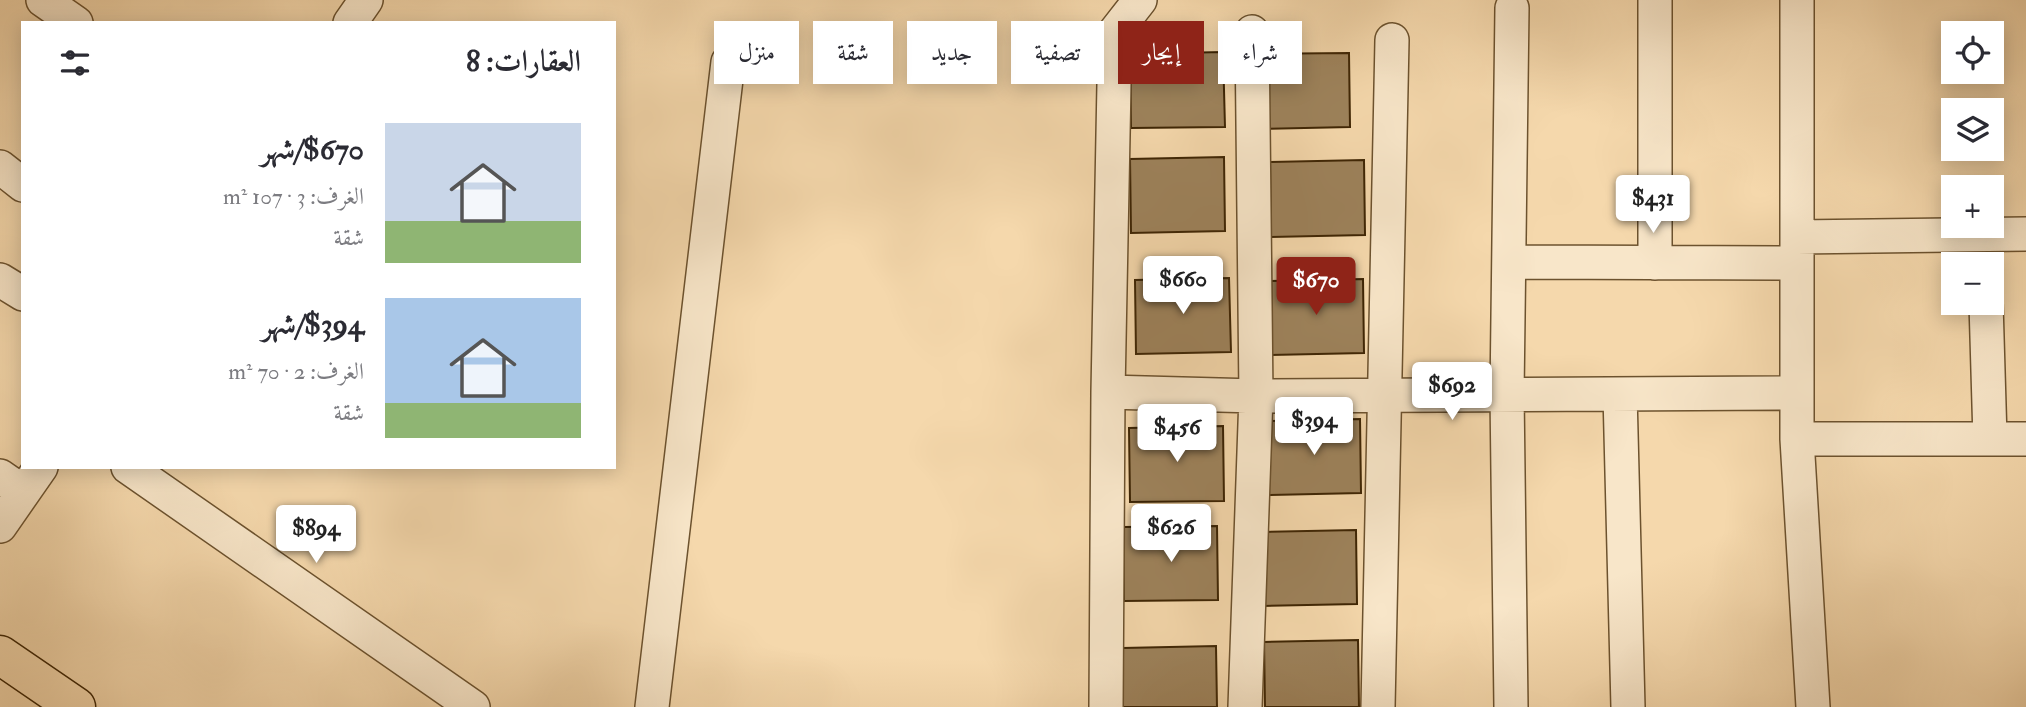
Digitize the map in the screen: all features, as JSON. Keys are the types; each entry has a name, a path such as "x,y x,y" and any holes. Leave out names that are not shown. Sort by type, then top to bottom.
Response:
{"main road":[{"path":"0,654 76,707"}],"street":[{"path":"43,0 73,21"},
{"path":"1106,707 1108,392 1115,32 1140,0"},
{"path":"1655,0 1655,262"},
{"path":"1797,0 1797,439 1813,707"},
{"path":"1511,707 1507,394 1512,8"},
{"path":"1378,707 1392,40"},
{"path":"652,707 725,84"},
{"path":"1245,707 1256,396 1253,84"},
{"path":"0,167 21,183"},
{"path":"1509,262 1655,262 1797,250 1985,249 2026,234"},
{"path":"0,280 21,293"},
{"path":"1986,315 1990,439"},
{"path":"1108,392 1256,396 1797,393"},
{"path":"1620,394 1628,707"},
{"path":"1797,439 2026,439"},
{"path":"131,469 473,707"},
{"path":"0,526 21,478"}],"building":[{"path":"1204,52 1218,52 1218,84 1224,84 1225,127 1131,128 1130,84 1204,84"},
{"path":"1349,53 1350,127 1256,129 1255,84 1302,84 1302,54"},
{"path":"1224,157 1225,231 1131,233 1130,159"},
{"path":"1364,160 1365,235 1271,237 1270,162"},
{"path":"1229,278 1231,352 1136,354 1135,280"},
{"path":"1363,279 1364,353 1270,355 1269,281"},
{"path":"1360,419 1361,493 1267,495 1266,421"},
{"path":"1223,426 1224,501 1130,502 1129,428"},
{"path":"1217,526 1218,600 1124,601 1123,527"},
{"path":"1356,530 1357,604 1263,606 1262,532"},
{"path":"1358,640 1359,707 1265,707 1264,642"},
{"path":"1216,646 1217,707 1123,707 1123,648"}]}
